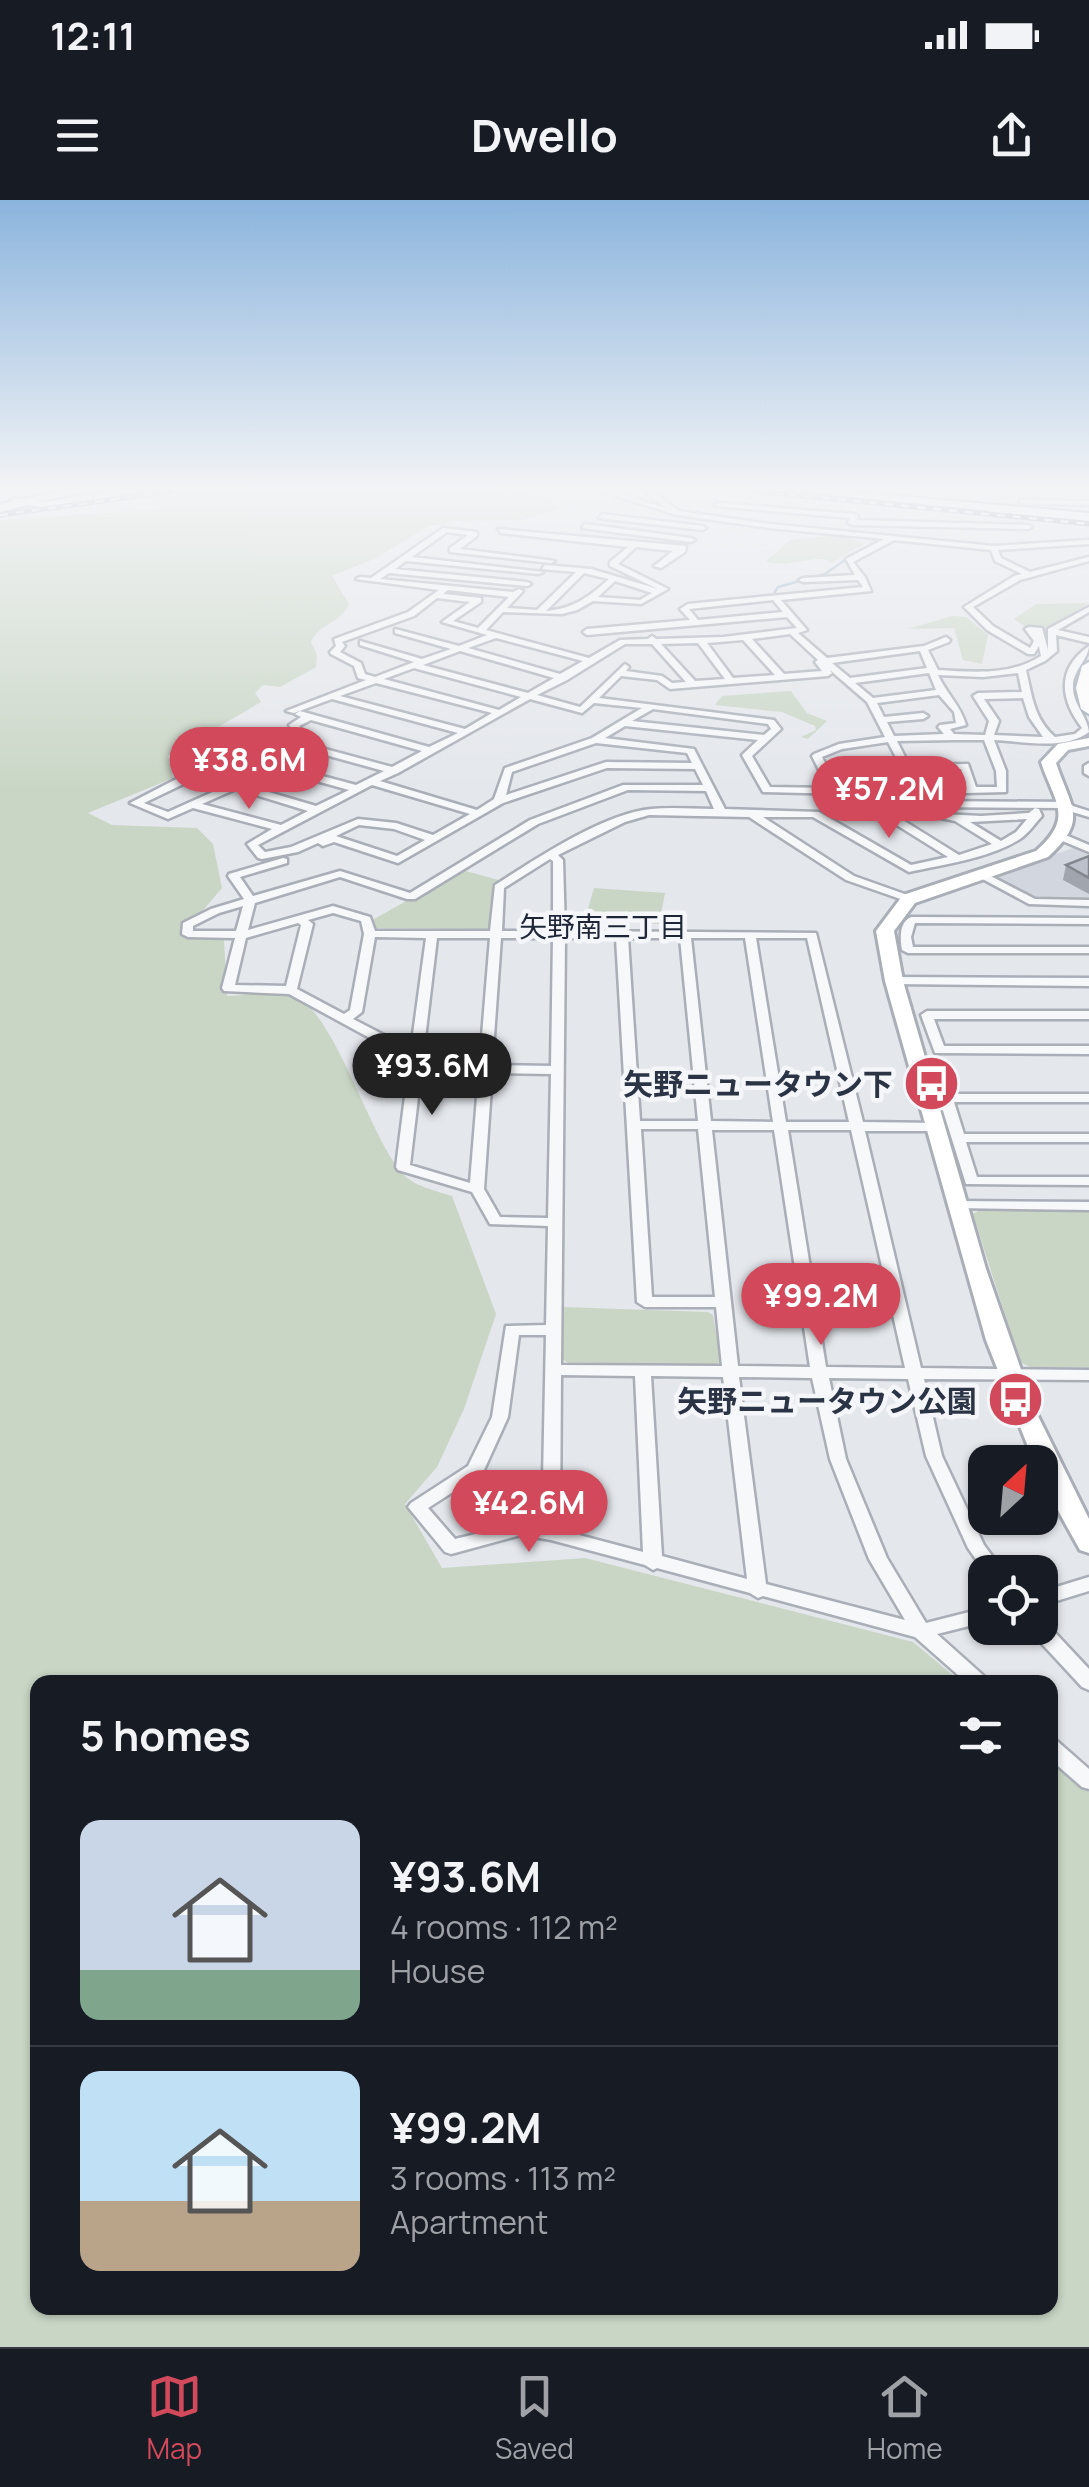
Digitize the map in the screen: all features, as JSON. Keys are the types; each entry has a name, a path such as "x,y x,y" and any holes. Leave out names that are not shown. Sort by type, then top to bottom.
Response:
{"main road":[{"path":"1089,666 1083,688 1089,709"}],"street":[{"path":"443,590 411,614 335,643 341,646 334,652 358,665 362,676 372,680 501,713"},
{"path":"468,590 515,595"},
{"path":"480,631 520,590"},
{"path":"538,613 561,590"},
{"path":"502,610 564,615 602,590"},
{"path":"651,590 658,592"},
{"path":"594,599 640,602 660,590"},
{"path":"696,622 684,609 688,606 856,590"},
{"path":"869,590 878,598"},
{"path":"994,590 968,606 990,628 1031,652 1038,641 1029,629 1039,630 1046,657"},
{"path":"436,596 478,600 446,622 592,661"},
{"path":"430,835 358,822 294,850 262,856 252,841 432,751 624,642 746,638 803,630 775,598"},
{"path":"1051,630 1089,609"},
{"path":"587,632 789,614"},
{"path":"849,680 935,671 996,676 1022,670 1036,665 1054,649 1051,630"},
{"path":"1051,630 1089,640"},
{"path":"398,631 564,678"},
{"path":"793,634 871,701 925,804 1077,810"},
{"path":"432,751 291,712 496,635"},
{"path":"746,638 781,676"},
{"path":"652,639 693,684"},
{"path":"700,640 731,681"},
{"path":"363,643 417,663 582,710 623,670 659,678 670,686 828,674 819,662 923,649 946,640"},
{"path":"972,791 965,766 823,770 817,756 840,743 952,738 1053,740 1078,736 1087,729 1067,695 1069,673 1089,648"},
{"path":"923,649 941,692 958,712 961,725 943,727 952,738"},
{"path":"1036,665 1069,673"},
{"path":"1022,670 1024,695 1034,720 1053,740"},
{"path":"871,701 941,692"},
{"path":"919,791 1002,790 1002,771 988,738 994,721 978,696 1024,695"},
{"path":"331,696 466,732"},
{"path":"593,700 756,718 776,729 747,755 768,790 896,792 907,806 925,816 1035,810"},
{"path":"499,801 508,770 594,740 651,706"},
{"path":"881,720 923,716"},
{"path":"309,717 294,725 310,747"},
{"path":"623,723 765,738"},
{"path":"310,747 276,767 168,816 134,800 274,738 310,747 395,770"},
{"path":"594,740 691,752 720,812"},
{"path":"1089,742 1063,747 1048,762 1077,810 1072,829 1064,838 1042,854 909,899 885,931 894,980 1008,1374 1050,1479 1089,1543"},
{"path":"418,1054 404,1052 291,990 228,988 250,900 233,876 298,856 334,838 398,860 430,835 499,801 606,765 697,766"},
{"path":"1089,766 1089,774"},
{"path":"276,767 358,789"},
{"path":"194,773 234,787 430,835"},
{"path":"373,782 478,813"},
{"path":"346,1018 356,1012 370,934 366,919 333,908 244,935 188,934 187,926 250,900 340,874 410,897 534,822 608,794 627,788 707,788"},
{"path":"850,792 956,858"},
{"path":"192,805 280,828"},
{"path":"557,1222 495,1220 477,1190 499,888 588,833 649,812 815,814 909,870 1020,836 1035,810"},
{"path":"751,814 850,878 909,899"},
{"path":"953,816 1000,845"},
{"path":"1064,838 1089,849"},
{"path":"550,854 558,860 559,934 552,1534"},
{"path":"981,874 1032,902 1089,903"},
{"path":"291,990 307,924 300,919"},
{"path":"1089,921 911,920 905,938 908,950 1089,950"},
{"path":"370,934 812,935 934,1456 982,1555"},
{"path":"432,934 404,1167 477,1190"},
{"path":"622,934 646,1302 724,1302"},
{"path":"684,934 730,1371 758,1590"},
{"path":"750,934 818,1371 838,1459 878,1560 921,1631 970,1675"},
{"path":"894,980 1089,982"},
{"path":"1089,1015 927,1014 939,1050 1089,1050"},
{"path":"919,1060 1089,1060"},
{"path":"488,1069 558,1070"},
{"path":"1089,1098 946,1098 971,1181 1089,1182"},
{"path":"633,1125 937,1127"},
{"path":"959,1138 1089,1138"},
{"path":"959,1205 1089,1206"},
{"path":"555,1330 512,1330 500,1417 475,1470 417,1507 451,1546 520,1529 552,1534 921,1631 968,1619"},
{"path":"554,1370 1089,1374"},
{"path":"643,1371 653,1563"},
{"path":"1058,1594 1089,1584"},
{"path":"1054,1645 1089,1682"},
{"path":"1058,1753 1089,1781"}],"shaded area":[{"path":"1076,847 1089,854 1089,901 1033,899 997,879 997,875"}],"green space":[{"path":"0,590 341,590 349,604 346,610 311,642 317,655 316,667 280,687 263,685 255,693 261,702 168,756 173,778 88,813 112,825 197,828 213,844 222,888 181,936 224,940 227,996 282,993 305,1003 335,1045 377,1132 403,1174 419,1185 452,1196 496,1314 464,1409 437,1467 405,1504 442,1568 585,1558 913,1642 953,1675 30,1675 30,2315 1058,2315 1058,1765 1089,1792 1089,2347 0,2347"},
{"path":"1089,603 1047,629 1024,626 1014,619 1036,604"},
{"path":"952,616 966,617 988,635 982,664 963,660 954,628 908,629"},
{"path":"791,691 807,713 827,721 808,739 801,737 816,730 815,726 782,712 715,705 722,696"},
{"path":"462,870 502,881 494,887 489,929 373,928 374,919"},
{"path":"594,888 665,893 659,924 585,919"},
{"path":"982,1209 1089,1210 1089,1368 1030,1367 1020,1362 973,1214"},
{"path":"563,1307 708,1312 713,1315 721,1361 714,1366 570,1364 562,1359"}],"building":[{"path":"1089,856 1089,878 1066,865"}],"place":[{"name":"矢野ニュータウン下","path":"932,1083"},
{"name":"矢野ニュータウン公園","path":"1016,1400"}],"district":[{"name":"矢野南三丁目","path":"603,926"}]}
